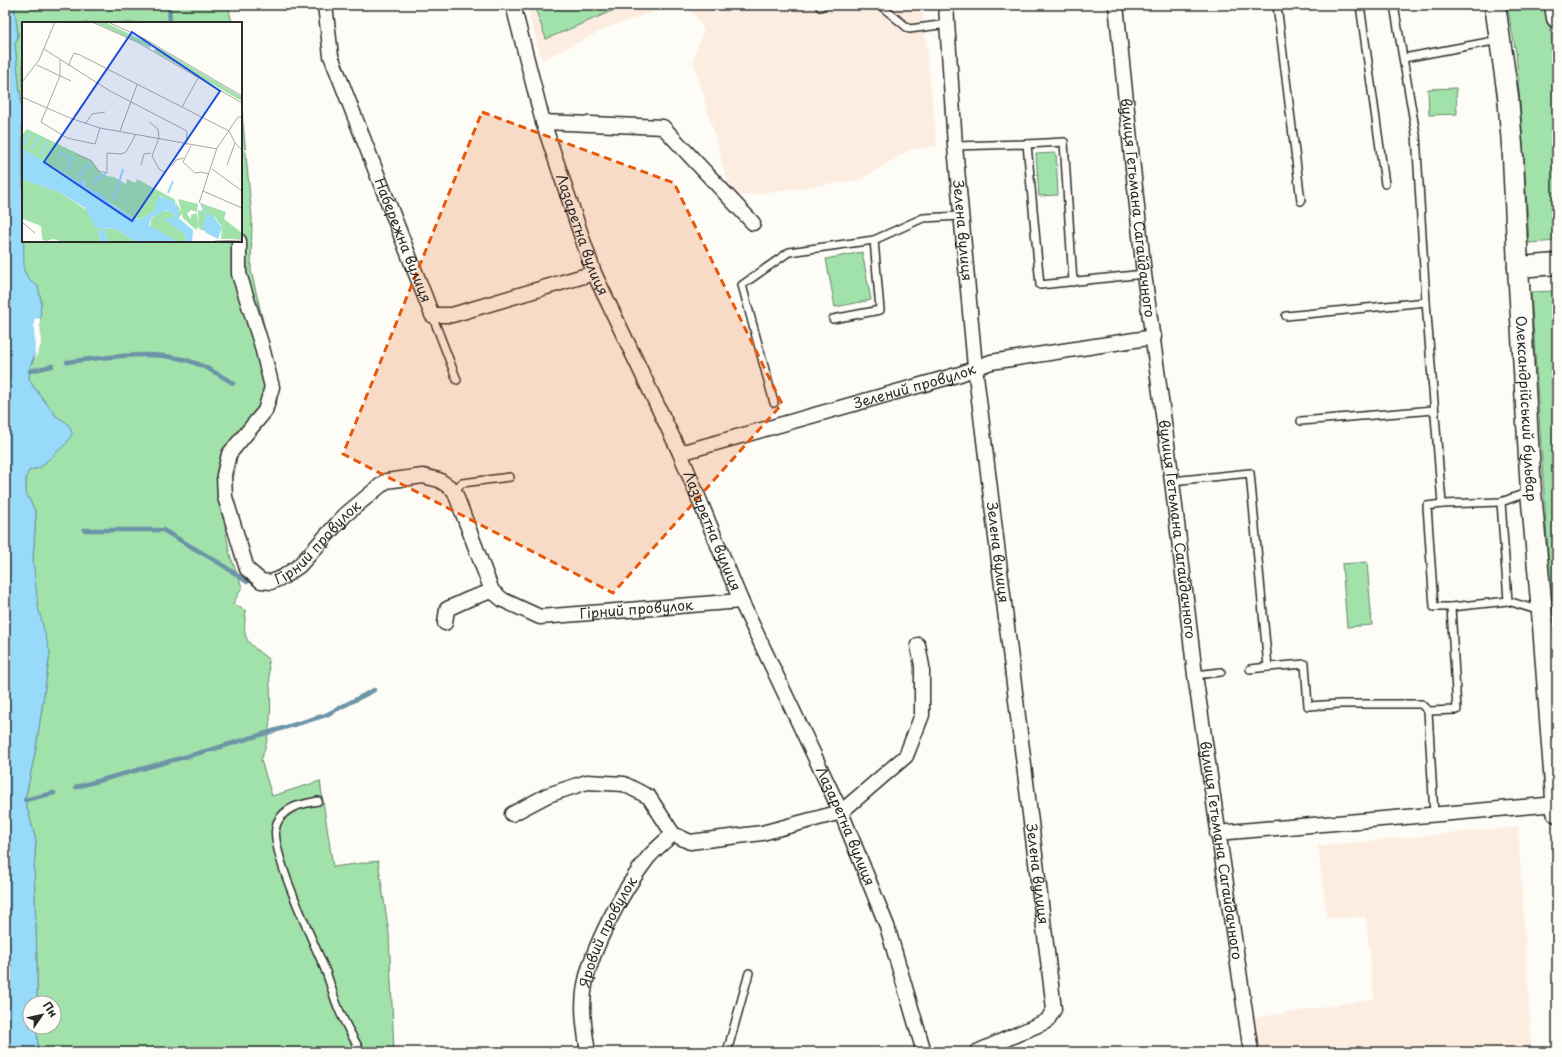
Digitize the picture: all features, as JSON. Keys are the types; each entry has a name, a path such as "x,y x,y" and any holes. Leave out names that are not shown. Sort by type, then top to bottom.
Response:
{"main road":[{"name":"Олександрійський бульвар","path":"1495,5 1501,40 1514,157 1518,267 1531,492 1542,612 1557,812"},
{"path":"1555,5 1557,18"},
{"path":"1518,267 1557,264"}],"street":[{"name":"Набережна вулиця","path":"325,5 331,56 432,314 452,316 594,273"},
{"name":"Лазаретна вулиця","path":"513,5 544,122 594,273 680,453 741,601 841,812 887,926 924,1052"},
{"name":"Зелена вулиця","path":"946,5 955,146 974,367 1054,1009 1047,1021 977,1052"},
{"name":"вулиця Гетьмана Сагайдачного","path":"1116,5 1144,274 1154,336 1195,675 1251,1052"},
{"path":"544,122 664,127 753,223"},
{"name":"Гірний провулок","path":"239,242 239,274 261,343 272,387 265,411 229,454 224,475 225,497 247,569 261,581 271,582 283,577 299,566 345,515 386,481 423,476 439,480 454,490"},
{"name":"Зелений провулок","path":"680,453 960,374 974,367 991,362 1154,336"},
{"path":"445,623 448,609 469,599 492,591 454,490"},
{"name":"Гірний провулок","path":"492,591 504,600 540,617 741,601"},
{"path":"512,814 548,794 587,782 624,784 650,797 673,834 690,842 755,834 841,812 906,756 922,715 922,666 918,645"},
{"path":"1218,832 1557,804"},
{"name":"Яровий провулок","path":"587,1046 582,1013 585,985 598,944 620,902 647,858 673,834"}],"lane":[{"path":"880,5 909,29 948,24"},
{"path":"1278,5 1301,201"},
{"path":"1360,5 1385,184"},
{"path":"1394,5 1416,134 1426,302 1442,504"},
{"path":"1404,58 1501,40"},
{"path":"955,146 1064,142 1073,282"},
{"path":"1027,144 1040,285 1144,274"},
{"path":"774,403 742,285 789,252 874,240 923,218 961,216"},
{"path":"833,319 880,310 874,240"},
{"path":"1286,316 1426,302"},
{"path":"432,314 457,380"},
{"path":"1301,421 1434,410"},
{"path":"1172,481 1250,473 1268,667"},
{"path":"454,490 462,483 510,478"},
{"path":"1531,492 1501,502 1442,504 1428,506 1434,607 1508,602 1542,612"},
{"path":"1501,502 1508,602"},
{"path":"1428,711 1457,710 1451,607"},
{"path":"1250,669 1304,664 1308,706 1340,704 1421,704 1428,711 1434,814"},
{"path":"1195,675 1221,672"},
{"path":"318,801 296,805 284,814 277,824 275,836 291,891 326,971 340,1012 361,1052"},
{"path":"727,1052 749,973"}],"highlighted area":[{"path":"482,112 674,183 782,404 613,593 343,454"}],"shaded area":[{"path":"526,5 675,5 609,27 542,60"},
{"path":"688,5 922,5 937,146 909,150 860,180 732,197 693,59 704,30"},
{"path":"1518,827 1532,1052 1254,1052 1248,1019 1374,999 1366,917 1327,918 1318,846"}],"green space":[{"path":"14,5 228,5 232,22 22,22 22,112 15,45 18,35"},
{"path":"534,5 626,5 546,39"},
{"path":"1507,5 1546,5 1557,67 1557,241 1529,243 1516,53"},
{"path":"1456,88 1457,114 1429,115 1428,89"},
{"path":"22,112 22,242 242,242 242,113 252,218 251,271 276,375 277,402 264,425 237,457 225,528 230,555 242,587 233,604 246,611 245,635 247,640 268,659 271,697 270,723 261,760 272,796 320,781 333,867 378,861 389,933 394,1052 38,1052 37,1035 62,1035 62,995 37,995 34,868 36,841 25,800 36,748 50,653 38,638 33,559 36,513 26,493 26,479 30,470 39,468 47,461 71,429 56,416 29,379 30,367 36,355 41,302 38,286 30,281 19,262"},
{"path":"1056,153 1058,195 1039,196 1036,154"},
{"path":"862,252 871,300 835,307 826,259"},
{"path":"1557,291 1557,691 1531,292"},
{"path":"1367,562 1372,625 1347,627 1342,564"}],"water":[{"path":"5,5 14,5 18,35 15,45 22,112 22,242 24,242 24,271 30,281 38,286 41,302 39,343 30,367 29,379 56,416 67,423 72,434 67,443 39,468 30,470 26,479 26,493 36,513 33,559 38,607 50,653 36,748 25,800 36,841 34,868 37,995 22,995 22,1035 37,1035 38,1052 5,1052"}],"pier":[{"path":"40,318 41,344 35,360 34,319"}],"waterway":[{"path":"169,5 170,22"},
{"path":"67,362 136,355 164,356 199,365 213,371 233,383"},
{"path":"30,371 52,366"},
{"path":"84,530 163,530 221,564 247,582"},
{"path":"76,787 217,748 326,715 374,690"},
{"path":"25,800 54,793"}]}
